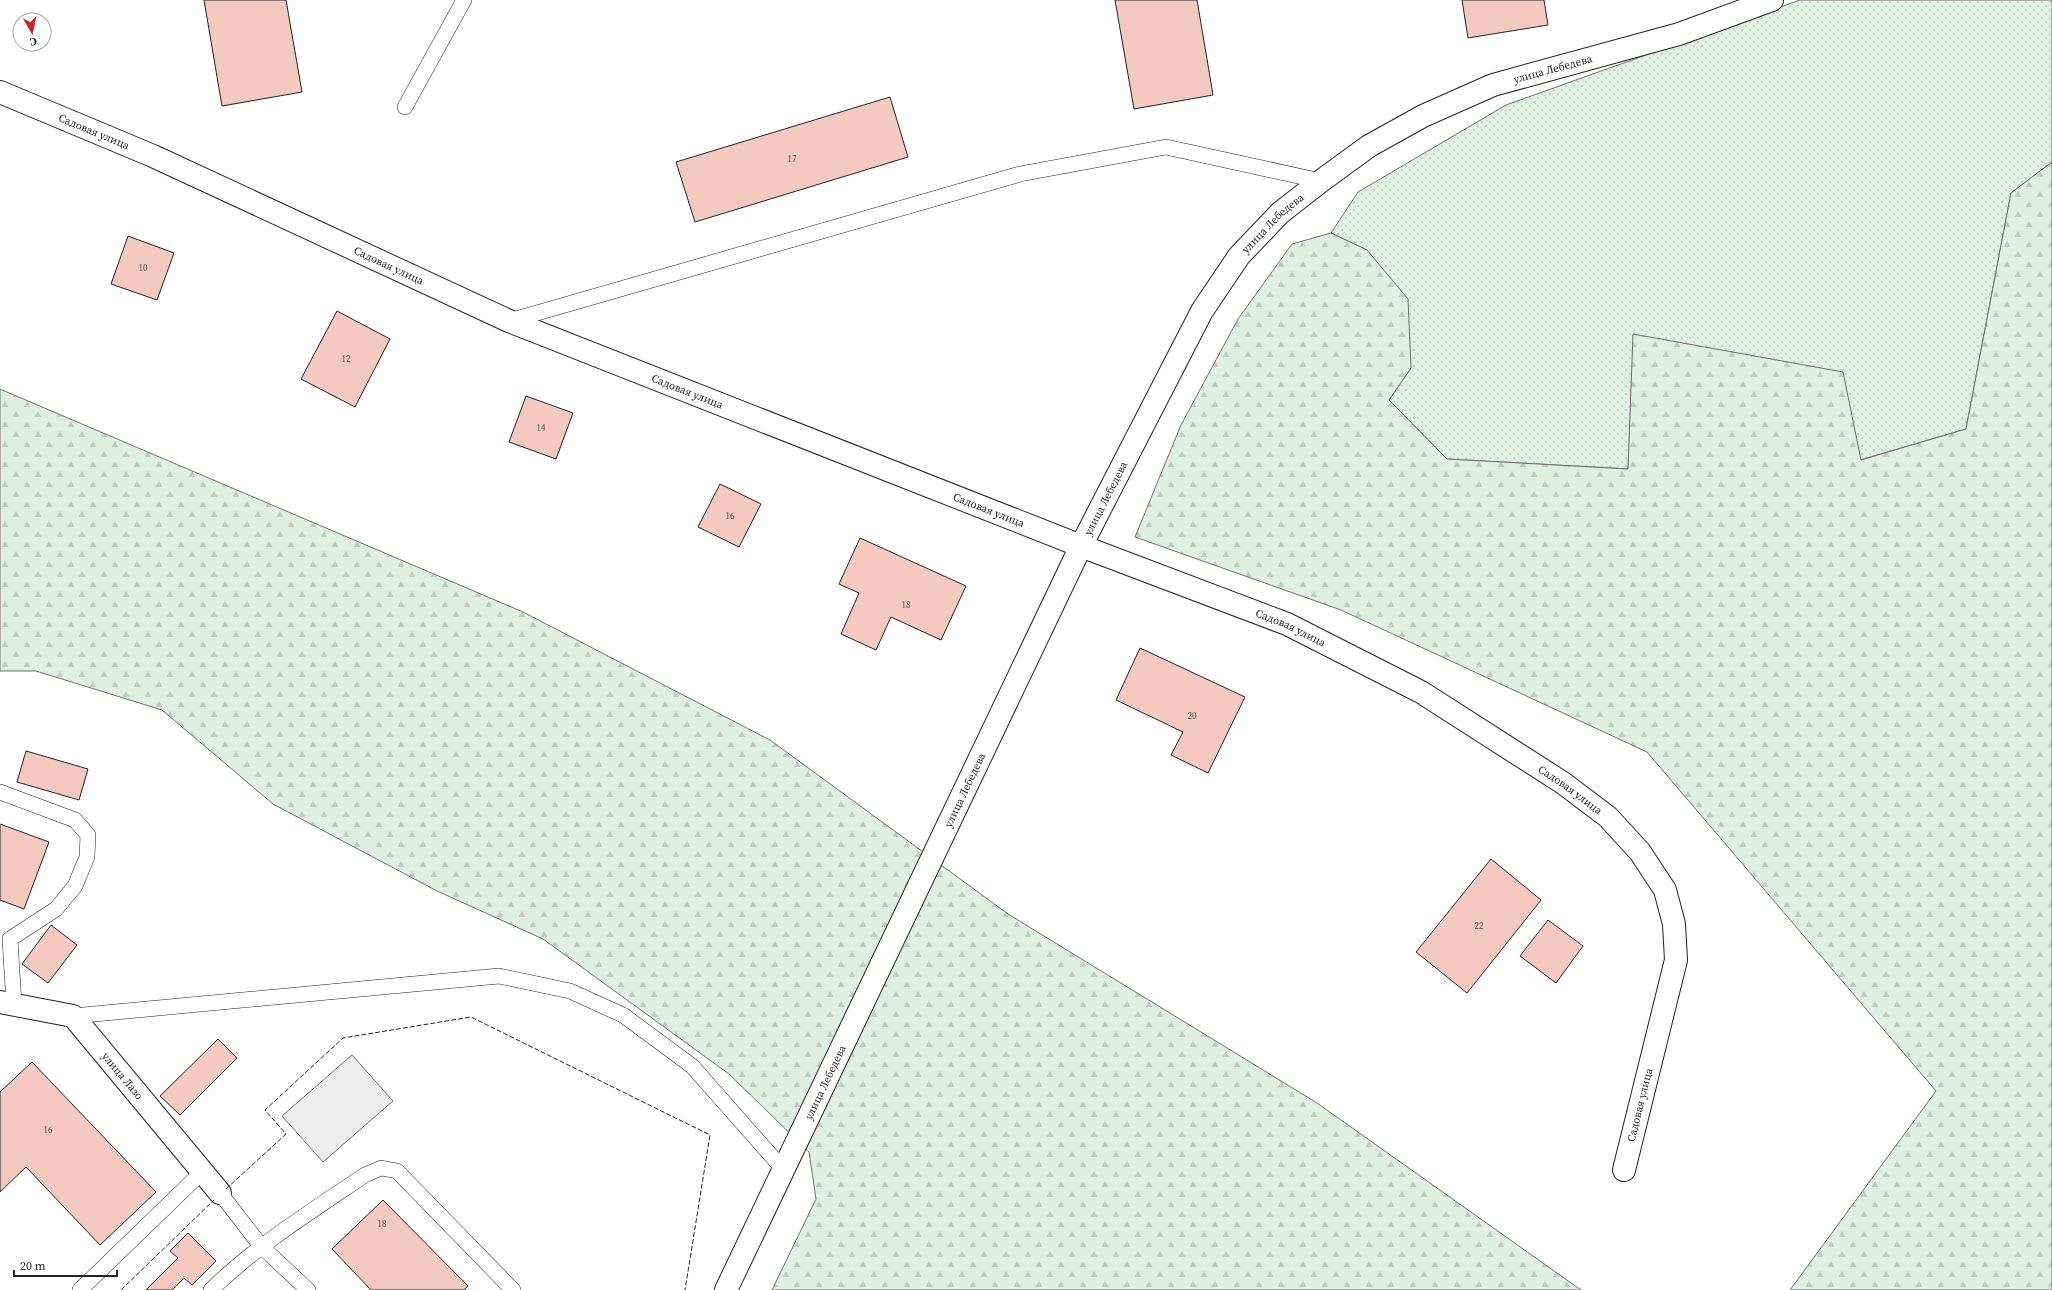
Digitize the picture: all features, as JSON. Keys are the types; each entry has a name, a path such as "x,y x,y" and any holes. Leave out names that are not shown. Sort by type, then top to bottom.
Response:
{"street":[{"name":"улица Лебедева","path":"726,1290 1081,546 1202,311 1239,256 1280,213 1321,181 1369,146 1423,116 1493,85 1679,34 1772,0"},
{"name":"Садовая улица","path":"0,92 152,156 509,321 1081,546 1287,624 1421,692 1562,783 1608,817 1640,852 1665,890 1674,924 1676,960 1624,1170"},
{"path":"7,1004 73,1016"},
{"name":"улица Лазо","path":"73,1016 220,1194"}],"lane":[{"path":"405,107 464,0"},
{"path":"509,321 1020,174 1166,147 1321,181"},
{"path":"0,792 75,820 88,835 87,857 75,886 56,909 5,938 7,1004"},
{"path":"73,1016 499,976 570,991 623,1015 692,1066 783,1169"},
{"path":"211,1290 236,1266 261,1246 365,1175 382,1168 397,1171 513,1290"},
{"path":"80,1290 202,1172"},
{"path":"220,1194 261,1246 308,1290"}],"green space":[{"path":"1800,0 2052,0 2052,162 2011,193 1966,429 1860,460 1634,334 1628,469 1447,459 1389,400 1411,368 1367,250 1331,233 1358,192 1506,105"},
{"path":"2052,162 2052,1290 1790,1290 1936,1091 1647,752 1341,610 1135,537 1181,425 1238,319 1292,244 1331,233 1367,250 1408,299 1411,368 1389,400 1447,459 1628,469 1633,334 1843,372 1861,460 1966,429 2011,193"},
{"path":"0,389 523,612 770,740 1008,914 1317,1103 1581,1290 772,1290 816,1199 809,1152 729,1074 543,939 437,891 273,804 162,710 36,671 0,671"}],"shaded area":[{"path":"352,1055 393,1101 323,1162 282,1116"}],"building":[{"path":"204,0 286,0 302,92 222,106"},
{"path":"1115,0 1197,0 1213,95 1134,109"},
{"path":"1462,0 1544,0 1548,25 1468,38"},
{"path":"890,97 908,157 695,222 676,162"},
{"path":"128,236 174,253 157,300 111,284"},
{"path":"337,311 390,339 355,407 301,379"},
{"path":"526,396 573,413 556,459 509,442"},
{"path":"720,484 761,504 739,547 698,527"},
{"path":"860,538 966,586 941,640 891,617 876,650 841,634 859,593 839,584"},
{"path":"1140,648 1245,697 1208,773 1171,755 1183,732 1116,700"},
{"path":"26,751 88,769 79,800 17,782"},
{"path":"0,824 49,842 24,909 0,900"},
{"path":"1491,859 1541,900 1467,993 1416,952"},
{"path":"1548,920 1583,946 1556,983 1520,956"},
{"path":"51,925 77,945 48,983 22,964"},
{"path":"218,1039 237,1058 180,1115 160,1096"},
{"path":"32,1062 156,1192 100,1245 26,1167 0,1192 0,1092"},
{"path":"383,1200 468,1286 464,1290 371,1290 332,1249"},
{"path":"188,1233 216,1261 192,1285 184,1278 172,1290 146,1290 178,1258 170,1251"}],"fence":[{"path":"226,1189 286,1134 265,1110 343,1038 471,1017 710,1135 685,1290"},
{"path":"121,1290 214,1200"}]}
